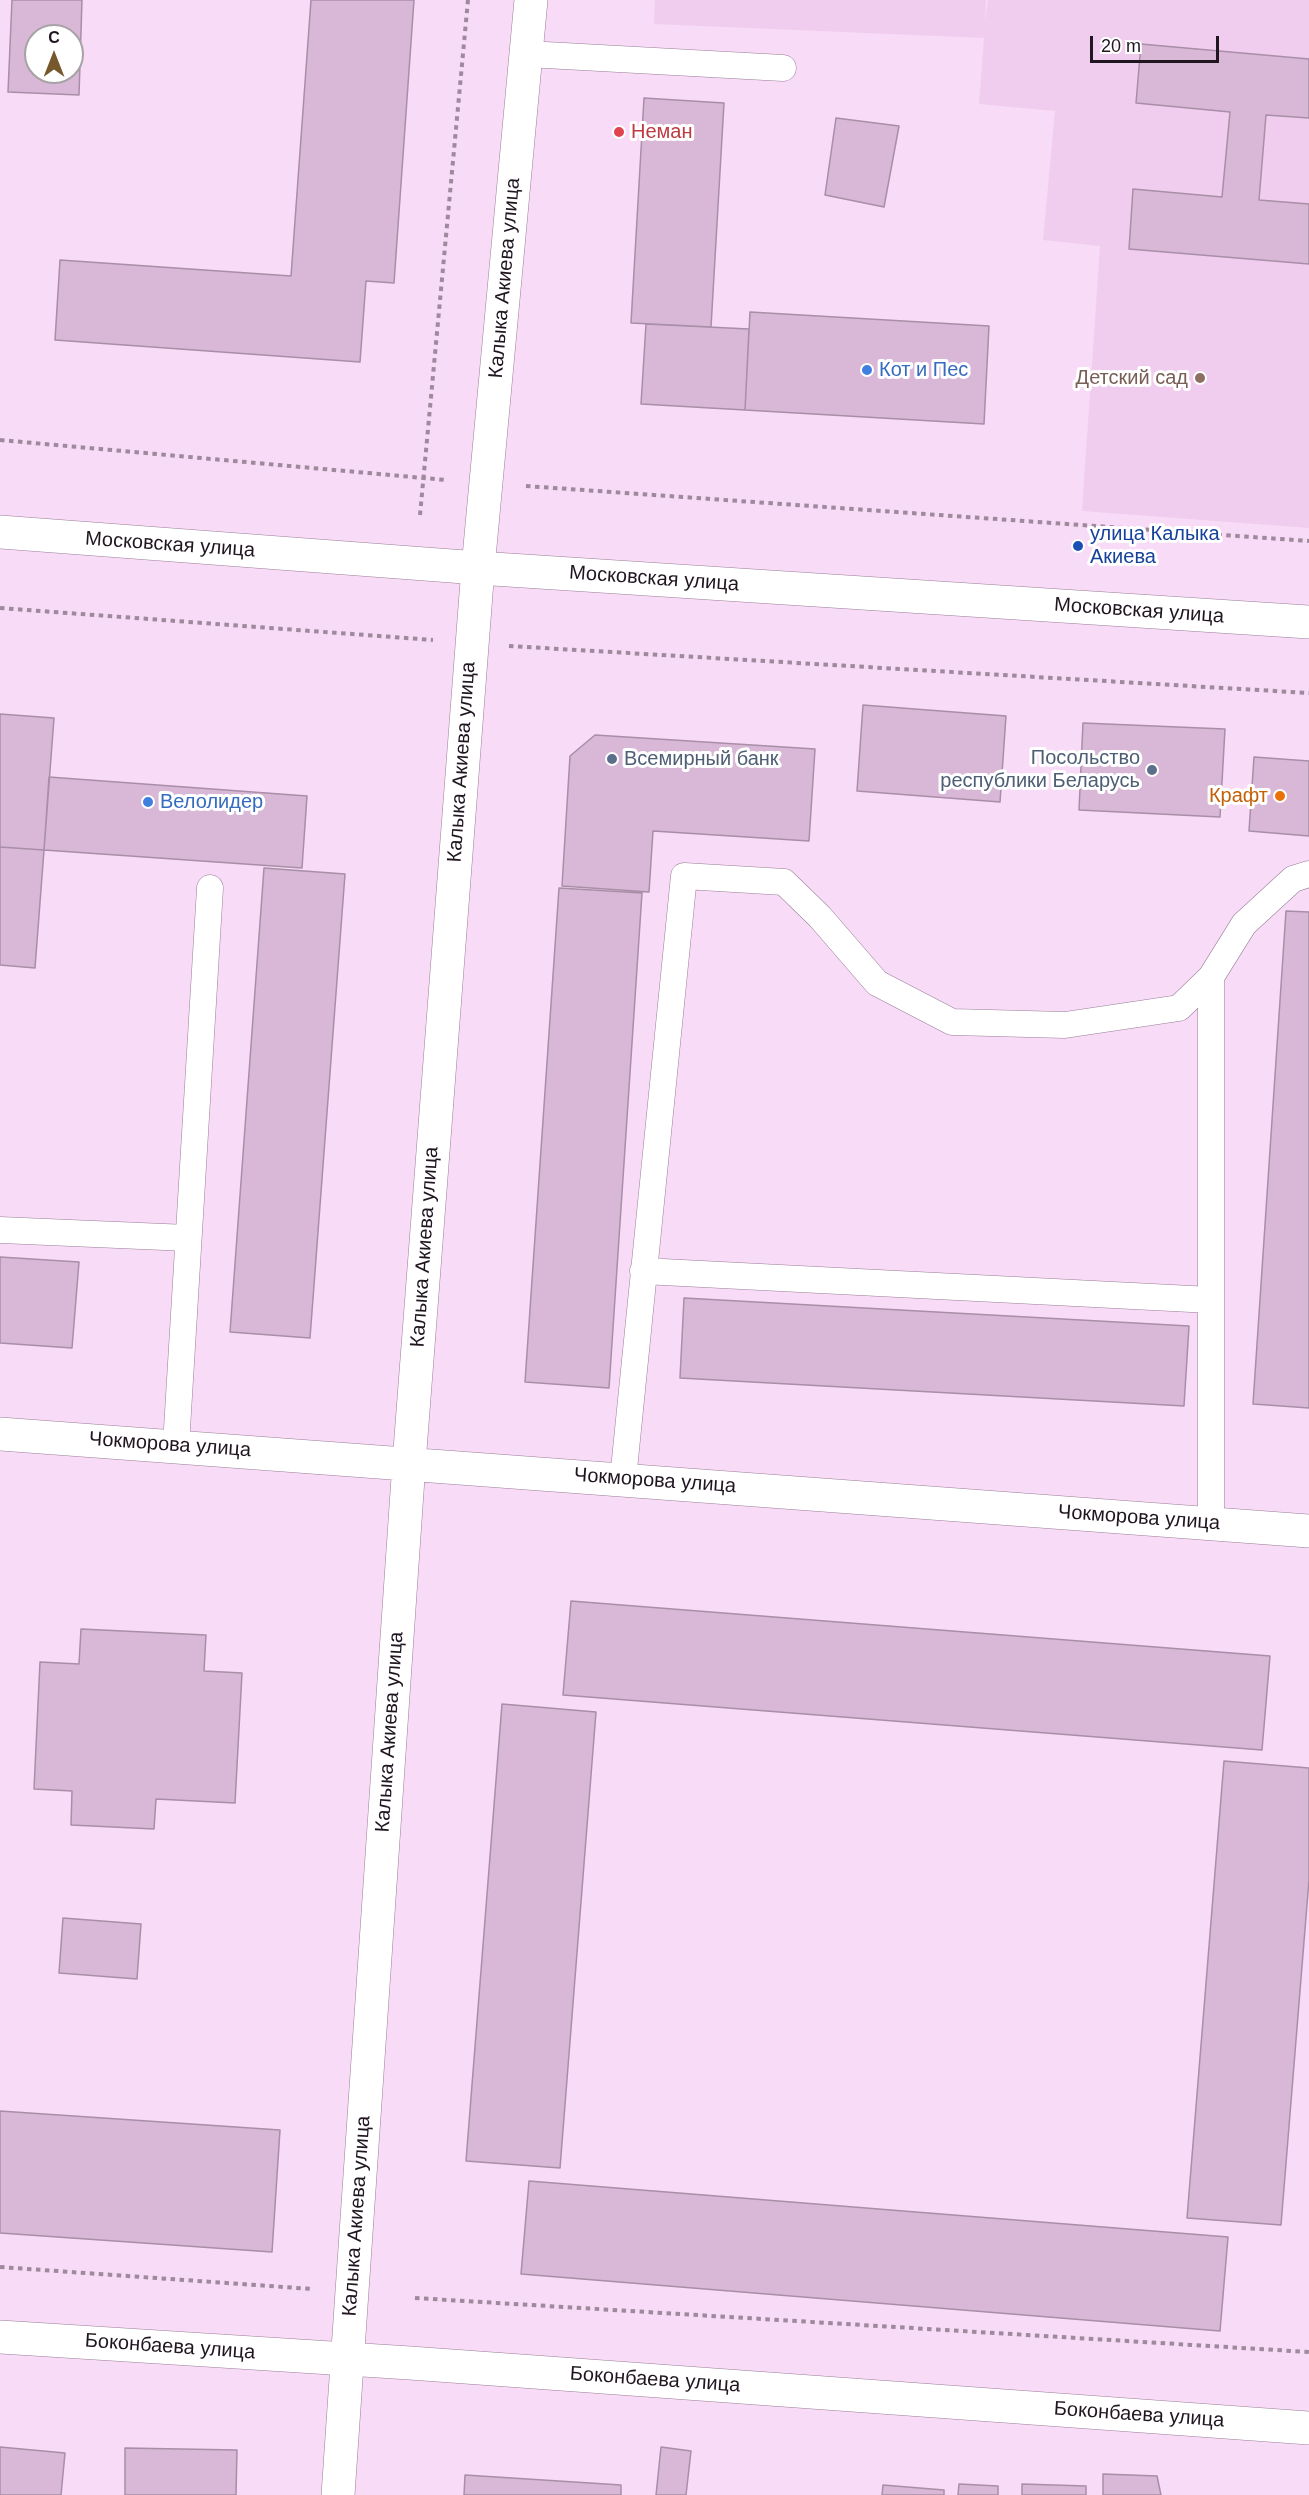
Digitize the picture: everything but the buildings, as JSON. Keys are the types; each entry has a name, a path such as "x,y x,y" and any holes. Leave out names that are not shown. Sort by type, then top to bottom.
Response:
{"street":[{"name":"Калыка Акиева улица","path":"338,2495 409,1463 470,643 531,0"},
{"name":"Московская улица","path":"0,532 478,568 1309,622"},
{"name":"Чокморова улица","path":"0,1434 176,1445 1309,1531"},
{"name":"Боконбаева улица","path":"0,2337 347,2359 1309,2428"}],"lane":[{"path":"526,54 783,68"},
{"path":"622,1479 684,876 784,882 820,917 877,982 952,1022 1065,1025 1179,1008 1211,977 1244,924 1293,879 1309,874"},
{"path":"176,1445 210,888"},
{"path":"1211,977 1211,1524"},
{"path":"0,1230 188,1238"},
{"path":"644,1271 1211,1300"}],"path":[{"path":"420,515 468,0"},
{"path":"0,440 486,483 1309,541"},
{"path":"0,608 470,643 1309,693"},
{"path":"0,2267 322,2290"},
{"path":"415,2298 1309,2352"}],"shaded area":[{"name":"Детский сад","path":"655,0 986,0 985,23 988,0 1309,0 1309,528 1082,511 1100,246 1043,240 1055,111 979,104 984,38 654,24"}],"place":[{"name":"Неман","path":"619,132"},
{"name":"Кот и Пес","path":"867,370"},
{"name":"Детский сад","path":"1200,378"},
{"name":"улица Калыка Акиева","path":"1078,546"},
{"name":"Всемирный банк","path":"612,759"},
{"name":"Посольство республики Беларусь","path":"1152,770"},
{"name":"Крафт","path":"1280,796"},
{"name":"Велолидер","path":"148,802"}]}
